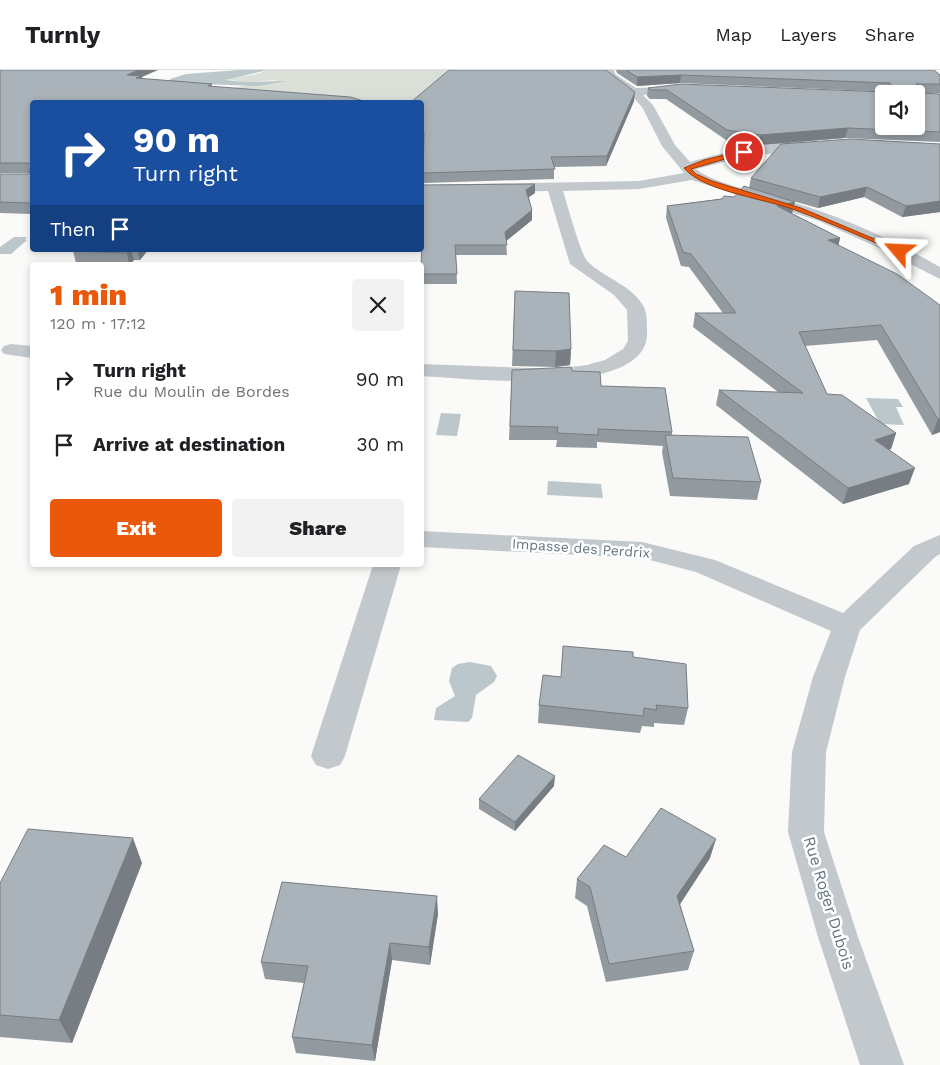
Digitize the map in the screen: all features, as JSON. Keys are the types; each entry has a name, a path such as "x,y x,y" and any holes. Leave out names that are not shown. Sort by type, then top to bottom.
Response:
{"street":[{"path":"609,70 610,75 634,92 646,105 669,146 690,172 710,183 785,204 826,219 880,242 940,274"},
{"path":"634,92 698,88"},
{"path":"424,189 639,185 690,172 706,161 744,152 828,145"},
{"path":"424,370 555,375 589,371 612,364 631,353 638,342 636,309 620,291 579,264 554,187"},
{"path":"11,350 30,352"},
{"name":"Impasse des Perdrix","path":"424,539 642,550 705,566 847,626"},
{"name":"Rue Roger Dubois","path":"882,1065 838,937 806,832 809,752 829,677 847,626 924,552 940,543"},
{"path":"328,756 386,567"}],"shaded area":[{"path":"268,70 531,70 443,81 423,100 351,100 224,91 278,80 246,82 224,79 257,74"},
{"path":"268,70 225,80 246,82 286,81 259,86 172,83 170,79 186,74"},
{"path":"14,237 27,237 25,239 27,240 11,254 0,254 0,247"},
{"path":"866,398 898,399 903,407 896,407 904,425 880,424"},
{"path":"441,413 461,414 457,436 436,435"},
{"path":"548,481 601,484 603,498 547,495"},
{"path":"470,662 491,666 497,676 494,682 476,695 472,718 468,722 434,720 436,708 455,696 449,681 452,668 458,664"}],"building":[{"path":"0,70 138,70 127,75 142,76 136,78 212,84 208,86 350,97 360,100 30,100 30,164 0,163"},
{"path":"449,70 606,70 635,92 607,156 551,157 555,169 424,173 424,100 413,100"},
{"path":"626,70 934,70 940,75 940,84 891,85 890,83 681,75 637,77"},
{"path":"681,84 875,92 875,129 848,128 760,135 727,130 667,90 651,90 648,88"},
{"path":"925,93 940,94 940,132 925,131"},
{"path":"851,139 940,144 940,201 906,206 867,187 820,197 751,178 781,144"},
{"path":"30,170 30,203 0,202 0,174 29,174"},
{"path":"535,184 526,190 532,210 505,232 507,245 455,245 457,274 424,274 424,262 421,262 421,252 424,252 424,185"},
{"path":"744,186 795,202 777,206 840,238 828,240 897,274 940,305 940,419 938,419 881,325 799,332 827,394 842,395 896,433 875,440 915,468 848,488 719,390 803,393 695,313 736,313 691,254 683,252 667,206 722,199 724,196 734,197"},
{"path":"515,291 569,293 571,349 556,351 513,350"},
{"path":"571,367 572,371 600,372 601,386 665,388 672,432 598,429 598,435 557,433 558,427 510,426 512,370"},
{"path":"665,435 748,437 761,482 673,478"},
{"path":"563,646 633,652 633,657 686,664 688,708 656,705 657,710 644,708 643,716 539,705 543,675 561,677"},
{"path":"518,755 555,776 515,822 479,799"},
{"path":"661,808 716,839 677,896 694,951 609,964 590,887 577,879 604,845 626,857"},
{"path":"28,829 133,838 59,1020 0,1015 0,883"},
{"path":"282,882 437,896 429,947 390,943 372,1045 292,1037 308,966 261,962"}],"route":[{"path":"744,152 706,161 687,168 694,175 710,183 799,209 872,238 899,251"}]}
